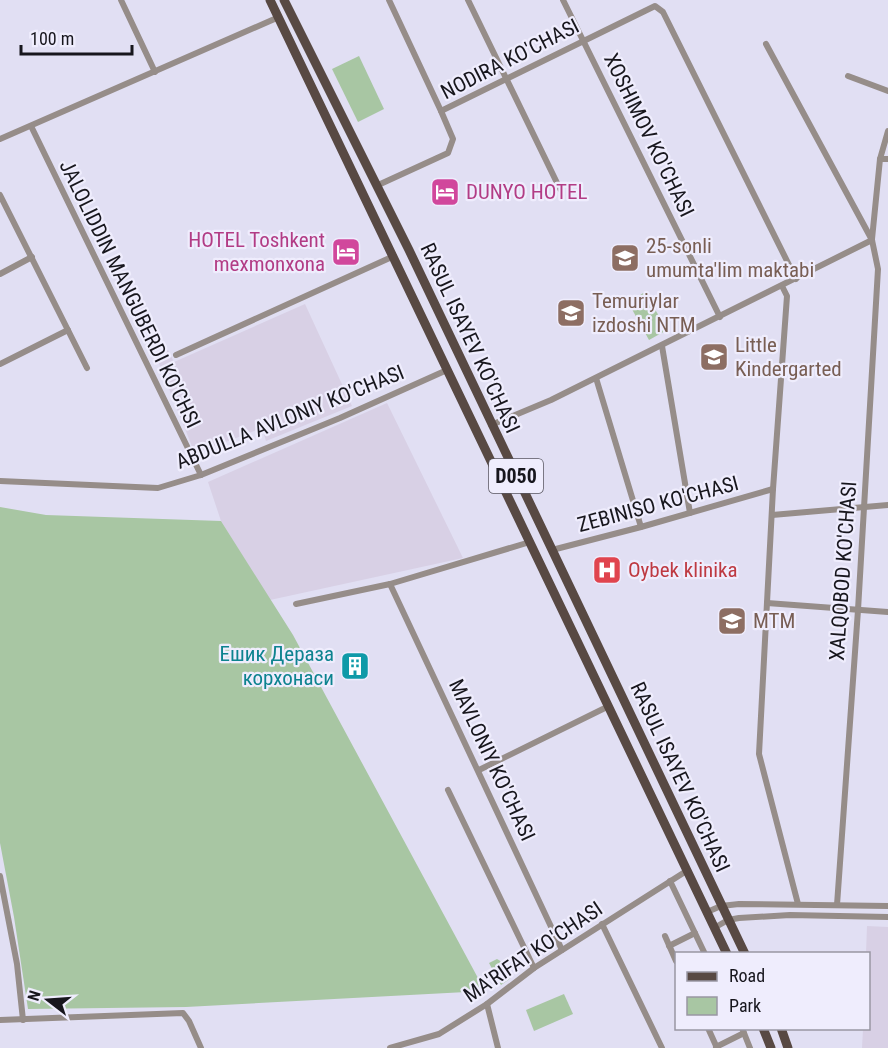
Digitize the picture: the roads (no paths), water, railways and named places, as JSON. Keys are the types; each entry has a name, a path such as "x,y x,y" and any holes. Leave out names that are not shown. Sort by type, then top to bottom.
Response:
{"main road":[{"name":"RASUL ISAYEV KO'CHASI","path":"270,0 726,952"},
{"name":"RASUL ISAYEV KO'CHASI","path":"284,0 409,250 744,952"},
{"path":"394,256 409,250"},
{"path":"763,1030 771,1048"},
{"path":"780,1030 788,1048"}],"street":[{"path":"121,0 155,72"},
{"path":"389,0 441,111"},
{"path":"468,0 560,189"},
{"name":"XOSHIMOV KO'CHASI","path":"564,0 720,317"},
{"name":"NODIRA KO'CHASI","path":"376,186 448,153 453,139 441,111 655,6 663,12 796,279"},
{"path":"0,139 279,17"},
{"path":"766,44 872,240"},
{"path":"848,76 888,91"},
{"name":"JALOLIDDIN MANGUBERDI KO'CHSI","path":"30,126 201,476"},
{"path":"872,240 880,159 888,131"},
{"path":"880,159 888,159"},
{"path":"0,195 87,368"},
{"path":"491,425 551,400 872,240"},
{"name":"XALQOBOD KO'CHASI","path":"837,905 858,610 878,269 872,240"},
{"path":"176,355 394,256"},
{"path":"0,274 32,257"},
{"path":"782,286 787,296 759,754 799,904 804,911 801,916"},
{"path":"0,363 68,330"},
{"path":"662,346 690,513"},
{"name":"ABDULLA AVLONIY KO'CHASI","path":"0,481 158,488 201,476 447,370"},
{"path":"596,378 640,528"},
{"name":"ZEBINISO KO'CHASI","path":"552,550 640,528 774,489"},
{"path":"772,515 888,505"},
{"path":"296,604 390,584 530,542"},
{"name":"MAVLONIY KO'CHASI","path":"390,584 562,950"},
{"path":"767,603 888,612"},
{"path":"479,770 609,706"},
{"path":"448,790 534,968"},
{"name":"MA'RIFAT KO'CHASI","path":"390,1048 439,1034 487,1004 534,968 688,870"},
{"path":"0,876 3,910 17,964 23,1020"},
{"path":"670,881 704,952"},
{"path":"708,912 721,906 799,904 888,906"},
{"path":"714,928 728,920 739,918 888,917"},
{"path":"602,924 662,1048"},
{"path":"669,946 695,933"},
{"path":"665,936 675,959"},
{"path":"487,1004 498,1048"},
{"path":"0,1020 183,1013 201,1048"},
{"path":"708,1030 717,1047 743,1031 750,1048"}],"place":[{"name":"DUNYO HOTEL","path":"445,192"},
{"name":"HOTEL Toshkent mexmonxona","path":"346,252"},
{"name":"25-sonli umumta'lim maktabi","path":"625,258"},
{"name":"Temuriylar izdoshi NTM","path":"571,313"},
{"name":"Little Kindergarted","path":"714,357"},
{"name":"Oybek klinika","path":"607,570"},
{"name":"MTM","path":"732,621"},
{"name":"Ешик Дераза корхонаси","path":"355,666"}]}
